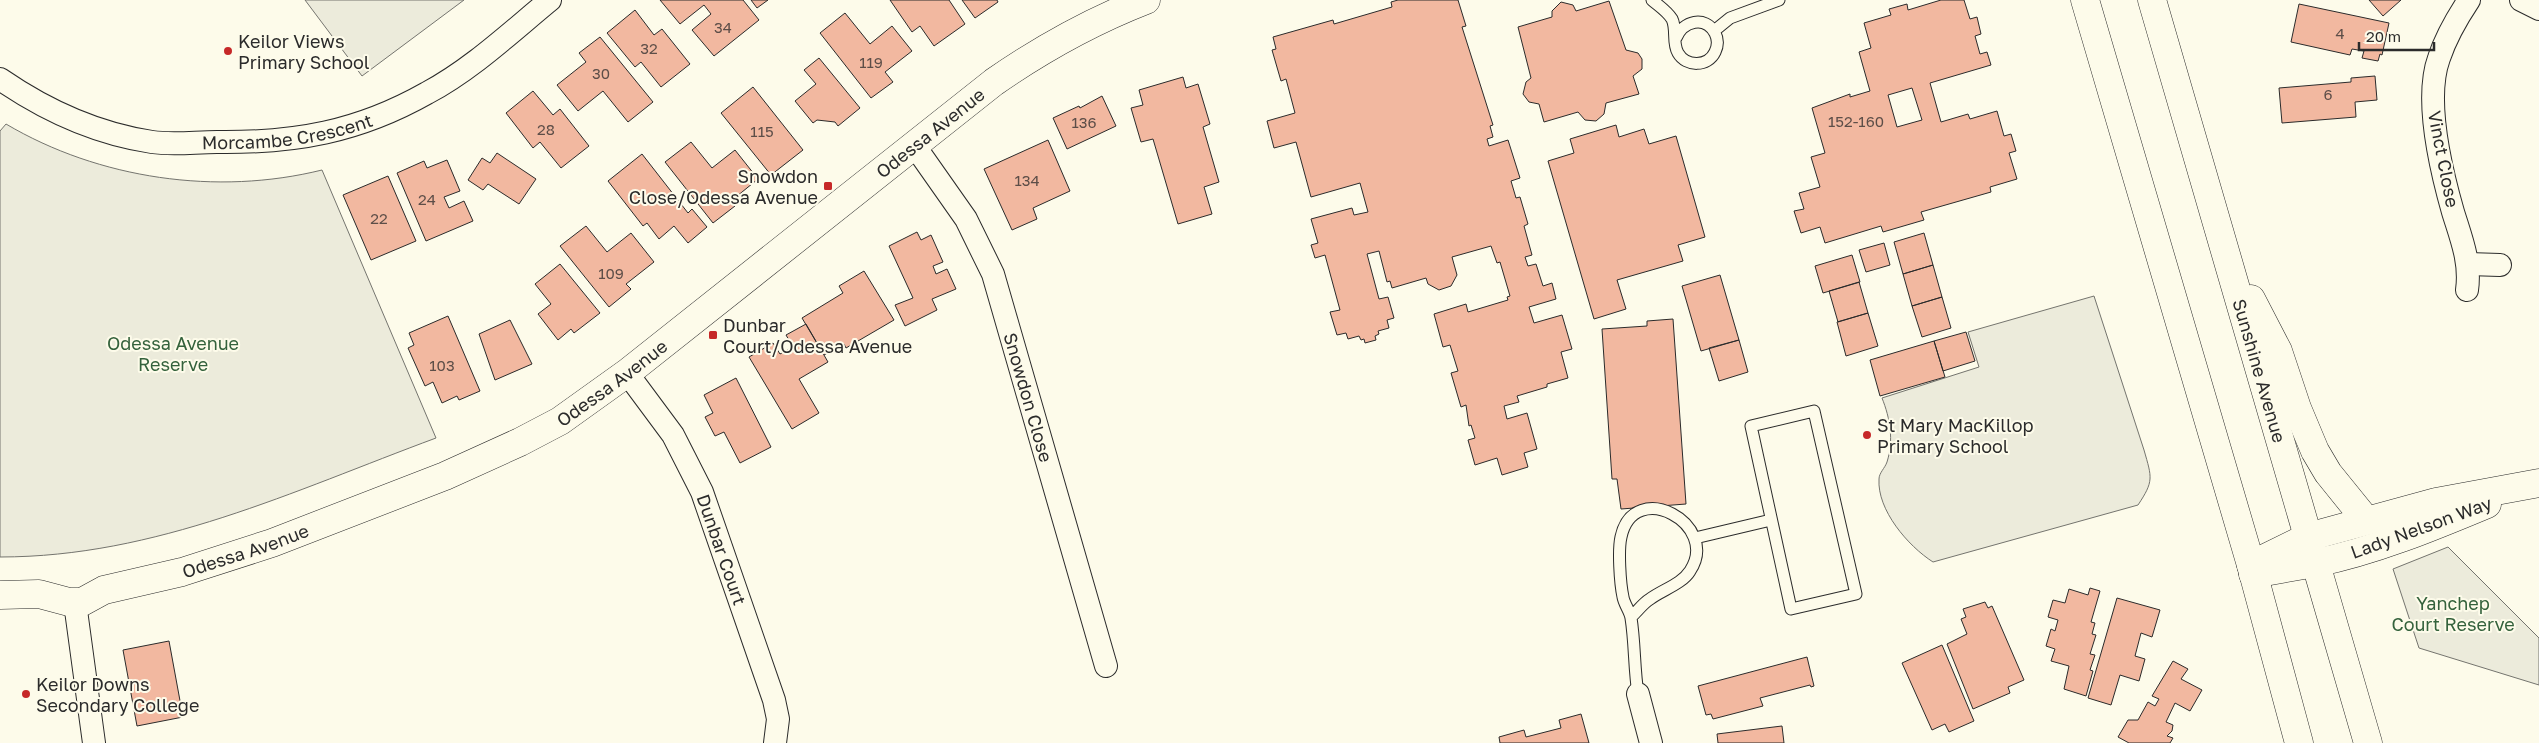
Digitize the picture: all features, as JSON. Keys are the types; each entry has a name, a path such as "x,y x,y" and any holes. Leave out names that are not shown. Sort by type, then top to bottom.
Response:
{"main road":[{"name":"Odessa Avenue","path":"75,603 104,590 182,572 272,543 485,460 560,421 627,373 994,82 1050,45 1106,16 1146,0"},
{"path":"2085,0 2252,569 2299,743"},
{"name":"Sunshine Avenue","path":"2152,0 2368,743"},
{"path":"2222,242 2278,351 2300,417 2315,451 2328,473 2366,520"},
{"name":"Lady Nelson Way","path":"2252,569 2308,537 2436,502 2532,485"},
{"name":"Lady Nelson Way","path":"2252,569 2315,563 2338,558 2443,523 2532,485"},
{"path":"0,595 44,595 75,603"}],"street":[{"name":"Morcambe Crescent","path":"0,79 33,100 73,119 112,132 153,142 241,143 298,139 359,124 429,93 461,71 550,0"},
{"name":"Vinct Close","path":"2467,290 2468,264 2444,179 2432,109 2438,60 2453,25 2469,0"},
{"path":"2521,0 2539,9"},
{"name":"Snowdon Close","path":"914,145 966,220 992,274 1106,666"},
{"path":"2468,264 2500,264"},
{"name":"Dunbar Court","path":"627,373 673,435 702,492 774,700 778,719 775,743"},
{"path":"75,603 94,743"},
{"path":"1638,694 1651,743"}],"lane":[{"path":"1652,0 1673,20 1677,51 1686,61 1700,64 1706,62 1716,51 1717,44 1714,31 1703,23 1696,22 1684,26 1676,38"},
{"path":"1714,31 1730,18 1779,0"},
{"path":"1814,411 1856,594 1791,609 1771,520 1751,426 1814,411"},
{"path":"1631,617 1643,604 1689,574 1698,554 1695,538 1681,520 1664,509 1655,507 1643,509 1633,515 1625,525 1620,538 1623,598 1631,617 1638,694"},
{"path":"1695,538 1771,520"}],"green space":[{"path":"305,0 464,0 362,76"},
{"name":"Odessa Avenue Reserve","path":"6,124 42,143 80,158 119,170 160,177 200,181 241,182 282,178 322,170 436,438 276,499 169,533 114,546 58,554 0,557 0,131"},
{"path":"2094,296 2149,467 2149,484 2143,497 2138,505 1933,562 1904,537 1883,503 1879,479 1887,462 1891,437 1889,421 1882,398 1979,367 1968,332"},
{"name":"Yanchep Court Reserve","path":"2448,547 2539,638 2539,685 2419,648 2393,569"}],"building":[{"path":"660,0 743,0 759,20 714,56 692,30 711,14 704,5 680,24"},
{"path":"751,0 768,0 757,8"},
{"path":"890,0 949,0 965,24 934,46 920,26 912,32"},
{"path":"962,0 997,0 998,2 975,18"},
{"path":"1398,0 1458,0 1466,26 1462,27 1493,125 1490,126 1493,137 1487,139 1489,146 1508,140 1520,178 1511,181 1516,198 1520,197 1528,224 1524,226 1532,255 1525,257 1528,266 1536,264 1543,286 1552,283 1556,299 1529,307 1534,323 1562,315 1572,349 1561,352 1568,378 1517,396 1519,402 1504,406 1507,419 1527,413 1537,449 1524,453 1528,467 1502,475 1497,458 1475,465 1468,440 1475,438 1471,425 1469,426 1466,405 1461,407 1451,373 1458,371 1450,345 1443,347 1434,314 1466,304 1468,312 1508,300 1507,297 1510,296 1500,262 1497,263 1491,246 1452,257 1457,275 1451,286 1439,290 1428,284 1426,278 1392,288 1390,281 1387,282 1379,251 1367,254 1379,299 1388,297 1394,318 1387,320 1389,328 1378,331 1379,334 1375,336 1376,340 1365,343 1364,339 1361,340 1359,336 1348,339 1346,333 1337,335 1330,312 1340,310 1325,255 1315,258 1311,245 1318,243 1311,219 1352,208 1354,215 1368,212 1360,183 1311,197 1296,142 1274,148 1267,121 1295,113 1286,79 1281,81 1272,50 1276,49 1273,37 1333,20 1334,24 1392,7 1391,2"},
{"path":"1941,0 1964,0 1970,19 1977,17 1981,34 1975,36 1980,54 1987,52 1991,65 1930,83 1941,122 1968,114 1970,119 1997,111 2004,136 2011,134 2016,151 2009,153 2017,179 1990,187 1991,192 1921,212 1924,220 1883,232 1881,226 1825,243 1820,227 1801,233 1794,211 1804,209 1799,193 1820,187 1811,157 1825,153 1812,108 1850,94 1850,97 1870,91 1859,52 1871,48 1864,23 1891,15 1889,9 1907,4 1908,10","holes":["1912,88 1922,120 1897,127 1888,95"]},
{"path":"2369,0 2401,0 2383,16"},
{"path":"1609,1 1626,50 1638,53 1642,59 1642,69 1633,76 1639,94 1606,103 1604,114 1596,121 1585,120 1578,112 1544,122 1539,104 1529,102 1523,94 1526,82 1531,78 1518,27 1552,17 1552,11 1561,2 1573,5 1576,11"},
{"path":"2299,4 2389,23 2382,55 2380,54 2378,61 2362,58 2364,51 2352,49 2350,55 2291,42"},
{"path":"635,10 654,35 662,29 690,64 661,87 641,62 635,67 607,33"},
{"path":"845,13 870,44 892,26 912,51 885,72 893,82 871,98 820,33"},
{"path":"600,37 653,102 628,122 603,91 578,111 557,85 586,62 579,53"},
{"path":"819,58 860,108 838,126 835,122 817,120 813,123 795,101 816,84 804,70"},
{"path":"2375,76 2377,100 2355,102 2356,117 2282,123 2279,88 2351,82 2351,78"},
{"path":"1183,77 1186,88 1198,84 1210,124 1203,127 1219,182 1204,187 1212,214 1178,224 1153,139 1141,142 1131,108 1143,105 1139,90"},
{"path":"753,87 803,150 771,175 721,113"},
{"path":"533,91 553,115 560,109 589,146 561,168 540,142 533,148 506,113"},
{"path":"1102,96 1116,126 1067,149 1053,118 1079,106 1080,108"},
{"path":"1616,125 1619,137 1644,129 1649,144 1676,136 1705,237 1678,245 1683,261 1617,280 1626,309 1594,319 1548,161 1574,153 1570,139"},
{"path":"1048,140 1070,191 1033,208 1037,219 1012,230 984,169"},
{"path":"691,142 712,168 735,150 758,179 731,201 735,206 713,223 665,162"},
{"path":"497,153 536,179 519,204 488,184 483,190 468,180 482,158 490,163"},
{"path":"642,154 688,213 692,209 707,227 688,243 674,226 659,239 647,223 643,226 608,181"},
{"path":"447,160 460,191 444,197 449,208 464,201 473,221 426,241 397,173 424,161 427,168"},
{"path":"388,176 416,241 371,260 343,195"},
{"path":"586,226 607,252 631,233 654,262 626,284 631,289 609,307 560,246"},
{"path":"917,232 921,240 931,235 943,262 933,266 936,274 947,269 956,289 932,299 937,310 905,326 895,305 913,298 889,246"},
{"path":"1924,233 1933,265 1903,274 1894,242"},
{"path":"1884,243 1890,265 1866,272 1859,250"},
{"path":"1852,255 1860,282 1823,293 1815,266"},
{"path":"560,264 600,313 574,333 571,329 558,340 538,314 551,304 535,284"},
{"path":"1933,265 1942,297 1912,306 1903,274"},
{"path":"864,271 894,320 846,348 844,344 824,355 802,318 843,293 839,286"},
{"path":"1720,275 1739,340 1701,351 1682,286"},
{"path":"1859,282 1868,313 1838,322 1829,291"},
{"path":"1942,297 1951,328 1922,337 1912,306"},
{"path":"1868,313 1878,346 1846,356 1837,322"},
{"path":"448,316 480,391 459,400 457,396 442,403 433,382 425,386 408,348 414,345 409,333"},
{"path":"1673,319 1686,504 1621,509 1617,479 1612,479 1602,329 1647,326 1647,321"},
{"path":"510,320 532,364 495,380 479,334"},
{"path":"806,324 828,362 799,379 819,413 792,429 749,357 773,343 780,354 793,347 786,335"},
{"path":"1966,332 1975,361 1943,371 1934,341"},
{"path":"1739,340 1748,372 1719,381 1709,348"},
{"path":"1934,341 1945,377 1880,396 1870,360"},
{"path":"736,378 771,447 740,463 724,432 715,436 705,417 713,413 704,395"},
{"path":"2090,588 2100,591 2091,622 2095,623 2092,634 2096,635 2090,654 2095,655 2090,670 2093,671 2086,696 2064,689 2069,666 2051,661 2055,649 2046,646 2051,629 2055,631 2058,620 2048,617 2053,600 2065,603 2069,589 2088,595"},
{"path":"2117,598 2160,610 2152,637 2141,633 2135,656 2145,659 2139,681 2120,675 2111,705 2088,698"},
{"path":"1985,602 1988,608 1992,606 2024,680 2008,687 2010,693 1973,709 1947,644 1967,634 1961,619 1966,617 1963,609"},
{"path":"169,641 183,717 137,726 123,650"},
{"path":"1942,645 1974,721 1949,732 1945,724 1932,730 1902,663"},
{"path":"1807,657 1814,686 1811,687 1810,685 1760,698 1763,706 1713,719 1711,714 1706,715 1698,686"},
{"path":"2173,661 2188,669 2181,679 2202,690 2190,711 2175,703 2166,722 2173,725 2172,731 2167,736 2173,738 2170,743 2129,743 2118,737 2128,720 2138,720 2148,702 2155,706 2159,699 2152,696"},
{"path":"1581,714 1589,743 1500,743 1499,737 1524,730 1526,737 1561,728 1559,720"},
{"path":"1782,726 1784,743 1718,743 1717,734"}],"place":[{"name":"Keilor Views Primary School","path":"228,51"},
{"name":"Snowdon Close/Odessa Avenue","path":"828,186"},
{"name":"Dunbar Court/Odessa Avenue","path":"713,335"},
{"name":"St Mary MacKillop Primary School","path":"1867,435"},
{"name":"Keilor Downs Secondary College","path":"26,694"}]}
